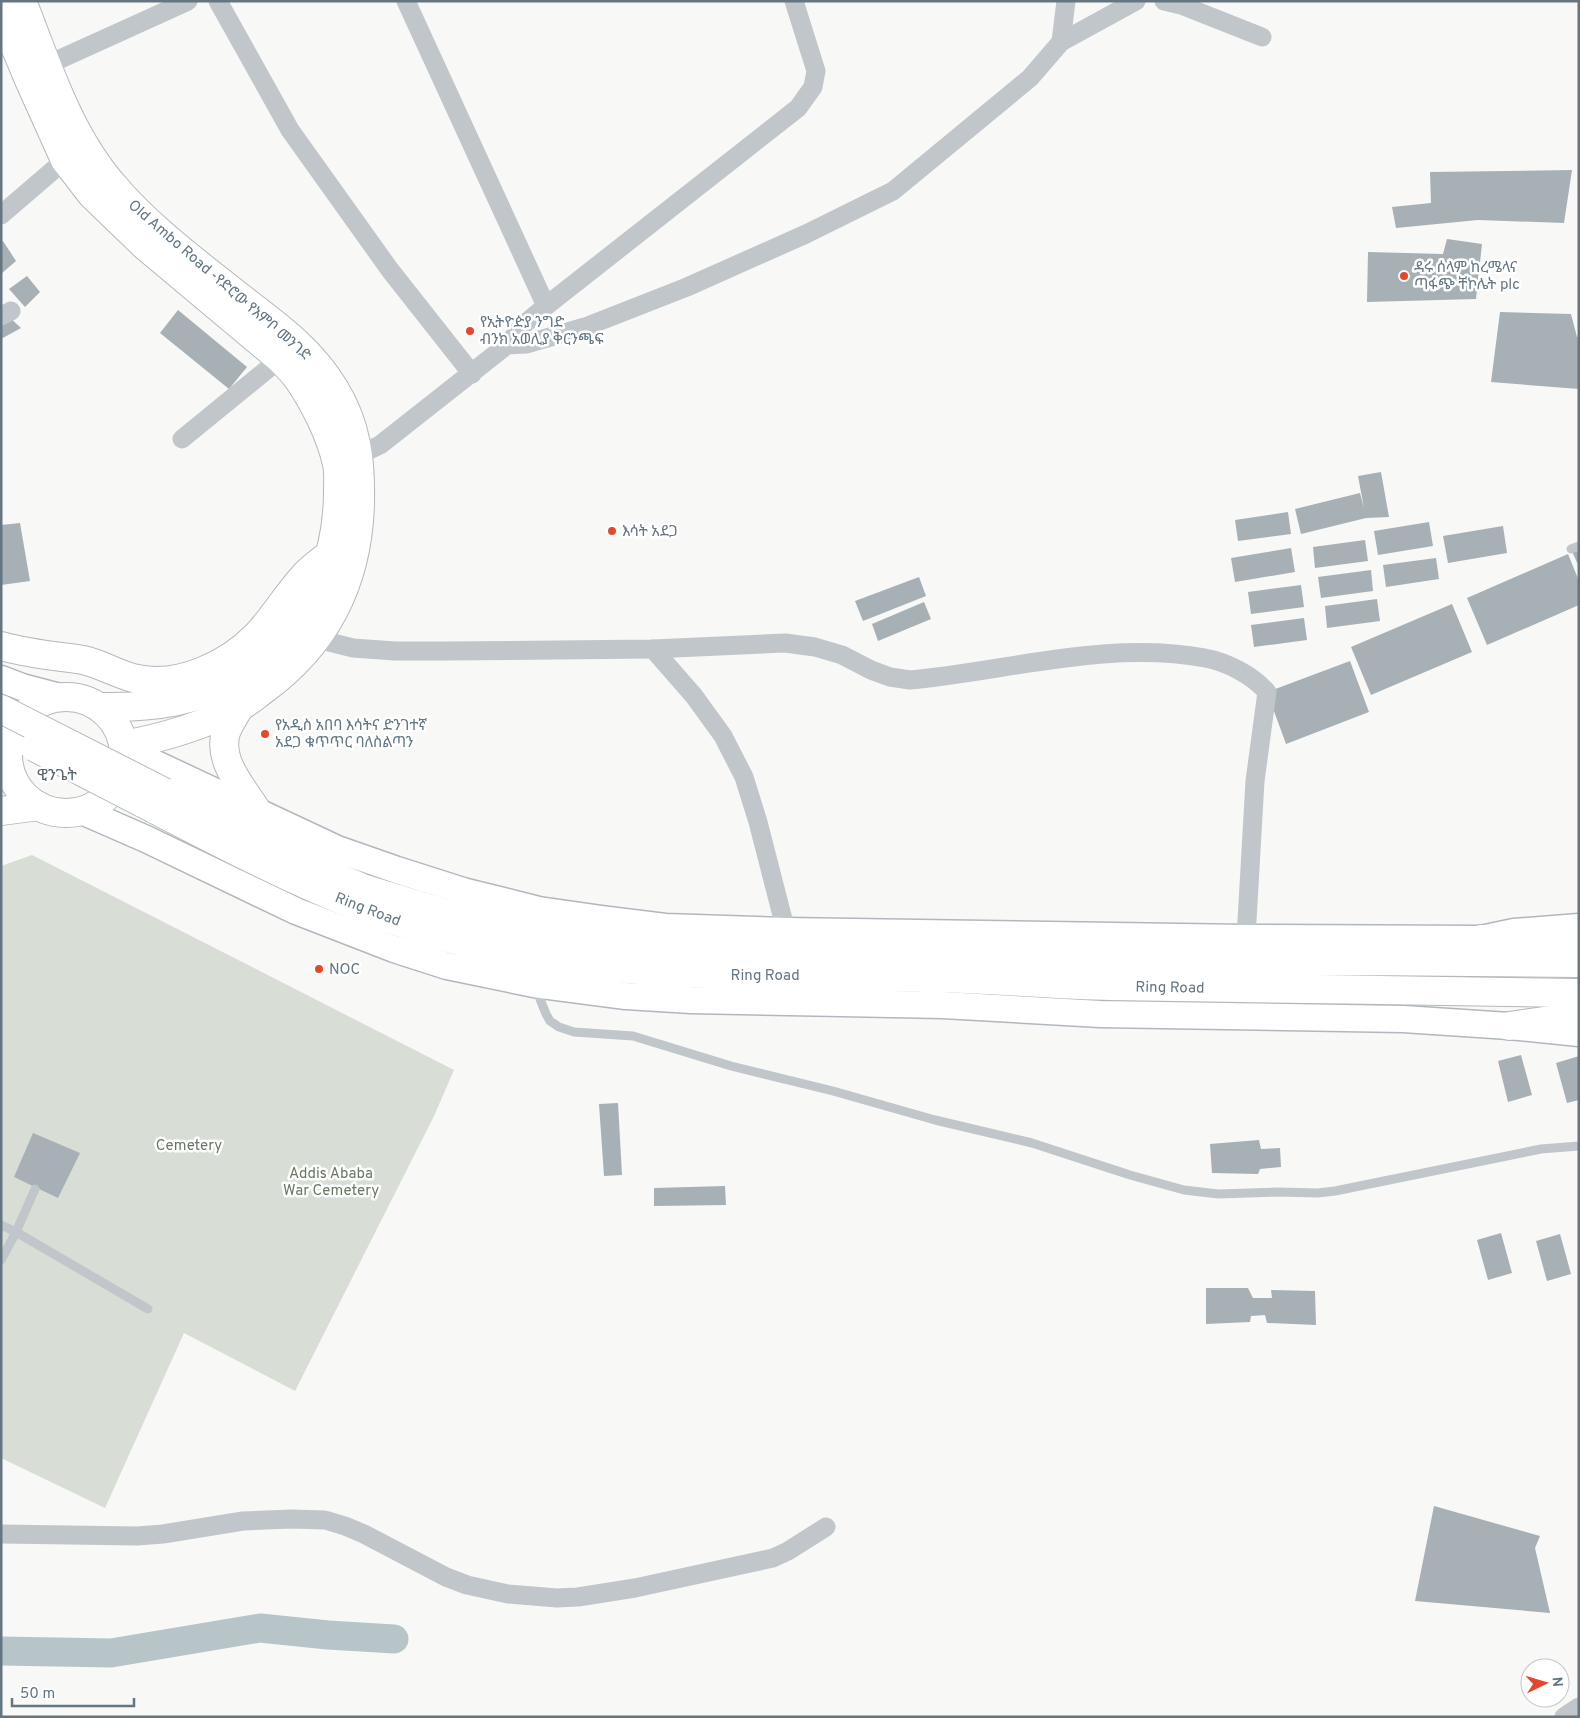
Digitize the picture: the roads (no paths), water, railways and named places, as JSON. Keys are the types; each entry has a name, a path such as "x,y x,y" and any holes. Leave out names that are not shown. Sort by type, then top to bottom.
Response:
{"main road":[{"name":"Old Ambo Road -የድሮው የአምቦ መንገድ","path":"22,1 68,112 96,163 113,186 145,218 199,265 299,344 321,368 346,409 348,460 359,526 354,560 339,601 317,639 290,669 239,708 201,724 123,747"},
{"name":"Old Ambo Road -የድሮው የአምቦ መንገድ","path":"1,13 65,160 92,196 117,221 280,359 298,378 319,416 348,460 338,501 331,553 318,591 288,636 268,656 249,672 196,698 147,706 125,708 99,707"},
{"path":"1,646 24,652 85,660 137,679 160,681 185,677 200,672 235,654 257,635 304,575 331,553"},
{"path":"1,679 22,687 60,697"},
{"path":"60,697 74,697 87,700 99,707 110,717 118,730 123,747 123,763 120,776 114,788 94,806 82,811 60,813 28,800 20,791 5,766 11,736 20,719 35,705 60,697"},
{"path":"239,708 226,731 224,743 226,755 229,767 257,811"},
{"name":"Ring Road","path":"1,709 164,792 320,869 365,889 450,915 544,935 618,945 774,952 936,955 1028,960 1229,963 1362,961 1579,963"},
{"name":"Ring Road","path":"1,730 209,838 345,901 442,936 531,956 598,966 720,975 941,978 1106,986 1579,992"},
{"path":"123,747 337,849 463,891 538,910 664,927 786,931 1246,938 1481,939 1579,944"},
{"path":"1,811 39,806"},
{"name":"Ring Road","path":"82,811 146,839 296,911 394,949 447,966 534,984 626,996 691,1000 942,1005 1100,1014 1404,1019 1579,1033"},
{"path":"1481,939 1514,932 1579,927"},
{"path":"1509,1026 1579,1016"}],"street":[{"path":"48,65 188,1"},
{"path":"218,1 290,130 390,270 472,374"},
{"path":"348,460 380,445 472,374 507,346 523,326 546,306 798,108 813,87 816,71 794,1"},
{"path":"1061,42 1066,1"},
{"path":"507,346 526,344 585,326 687,287 798,238 893,191 1030,78 1061,42 1136,1"},
{"path":"1164,1 1181,5 1262,36"},
{"path":"412,2 546,306"},
{"path":"1,215 65,160"},
{"path":"182,439 280,359"},
{"path":"317,639 353,648 395,651 653,649 785,643 815,647 842,655 890,677 910,680 1065,657 1152,652 1206,658 1230,666 1258,682 1267,692 1255,781 1246,938"},
{"path":"653,649 694,696 723,736 744,777 758,822 786,931"},
{"path":"1,1534 137,1536 163,1534 243,1521 325,1520 364,1534 467,1585 508,1594 557,1598 578,1597 635,1588 773,1558 788,1551 826,1527"},
{"path":"1564,1717 1579,1707"}],"lane":[{"path":"534,984 550,1022 558,1027 574,1032 633,1036 731,1066 833,1091 911,1114 1032,1143 1130,1175 1197,1193 1327,1192 1541,1149 1579,1146"},
{"path":"1,1260 16,1232 35,1188"},
{"path":"1,1225 148,1309"}],"waterway":[{"path":"1,1651 111,1653 260,1628 394,1639"}],"place":[{"name":"ዳሩ ሰላም ከረሜላና ጣፋጭ ቸኮሌት plc","path":"1404,276"},
{"name":"የኢትዮዽያ ንግድ ብንክ አወሊያ ቅርንጫፍ","path":"470,331"},
{"name":"እሳት አደጋ","path":"612,531"},
{"name":"የአዲስ አበባ እሳትና ድንገተኛ አደጋ ቁጥጥር ባለስልጣን","path":"265,734"},
{"name":"NOC","path":"319,969"}],"district":[{"name":"ዊንጌት","path":"57,774"}],"park label":[{"name":"Cemetery","path":"189,1145"},
{"name":"Addis Ababa War Cemetery","path":"331,1182"}]}
